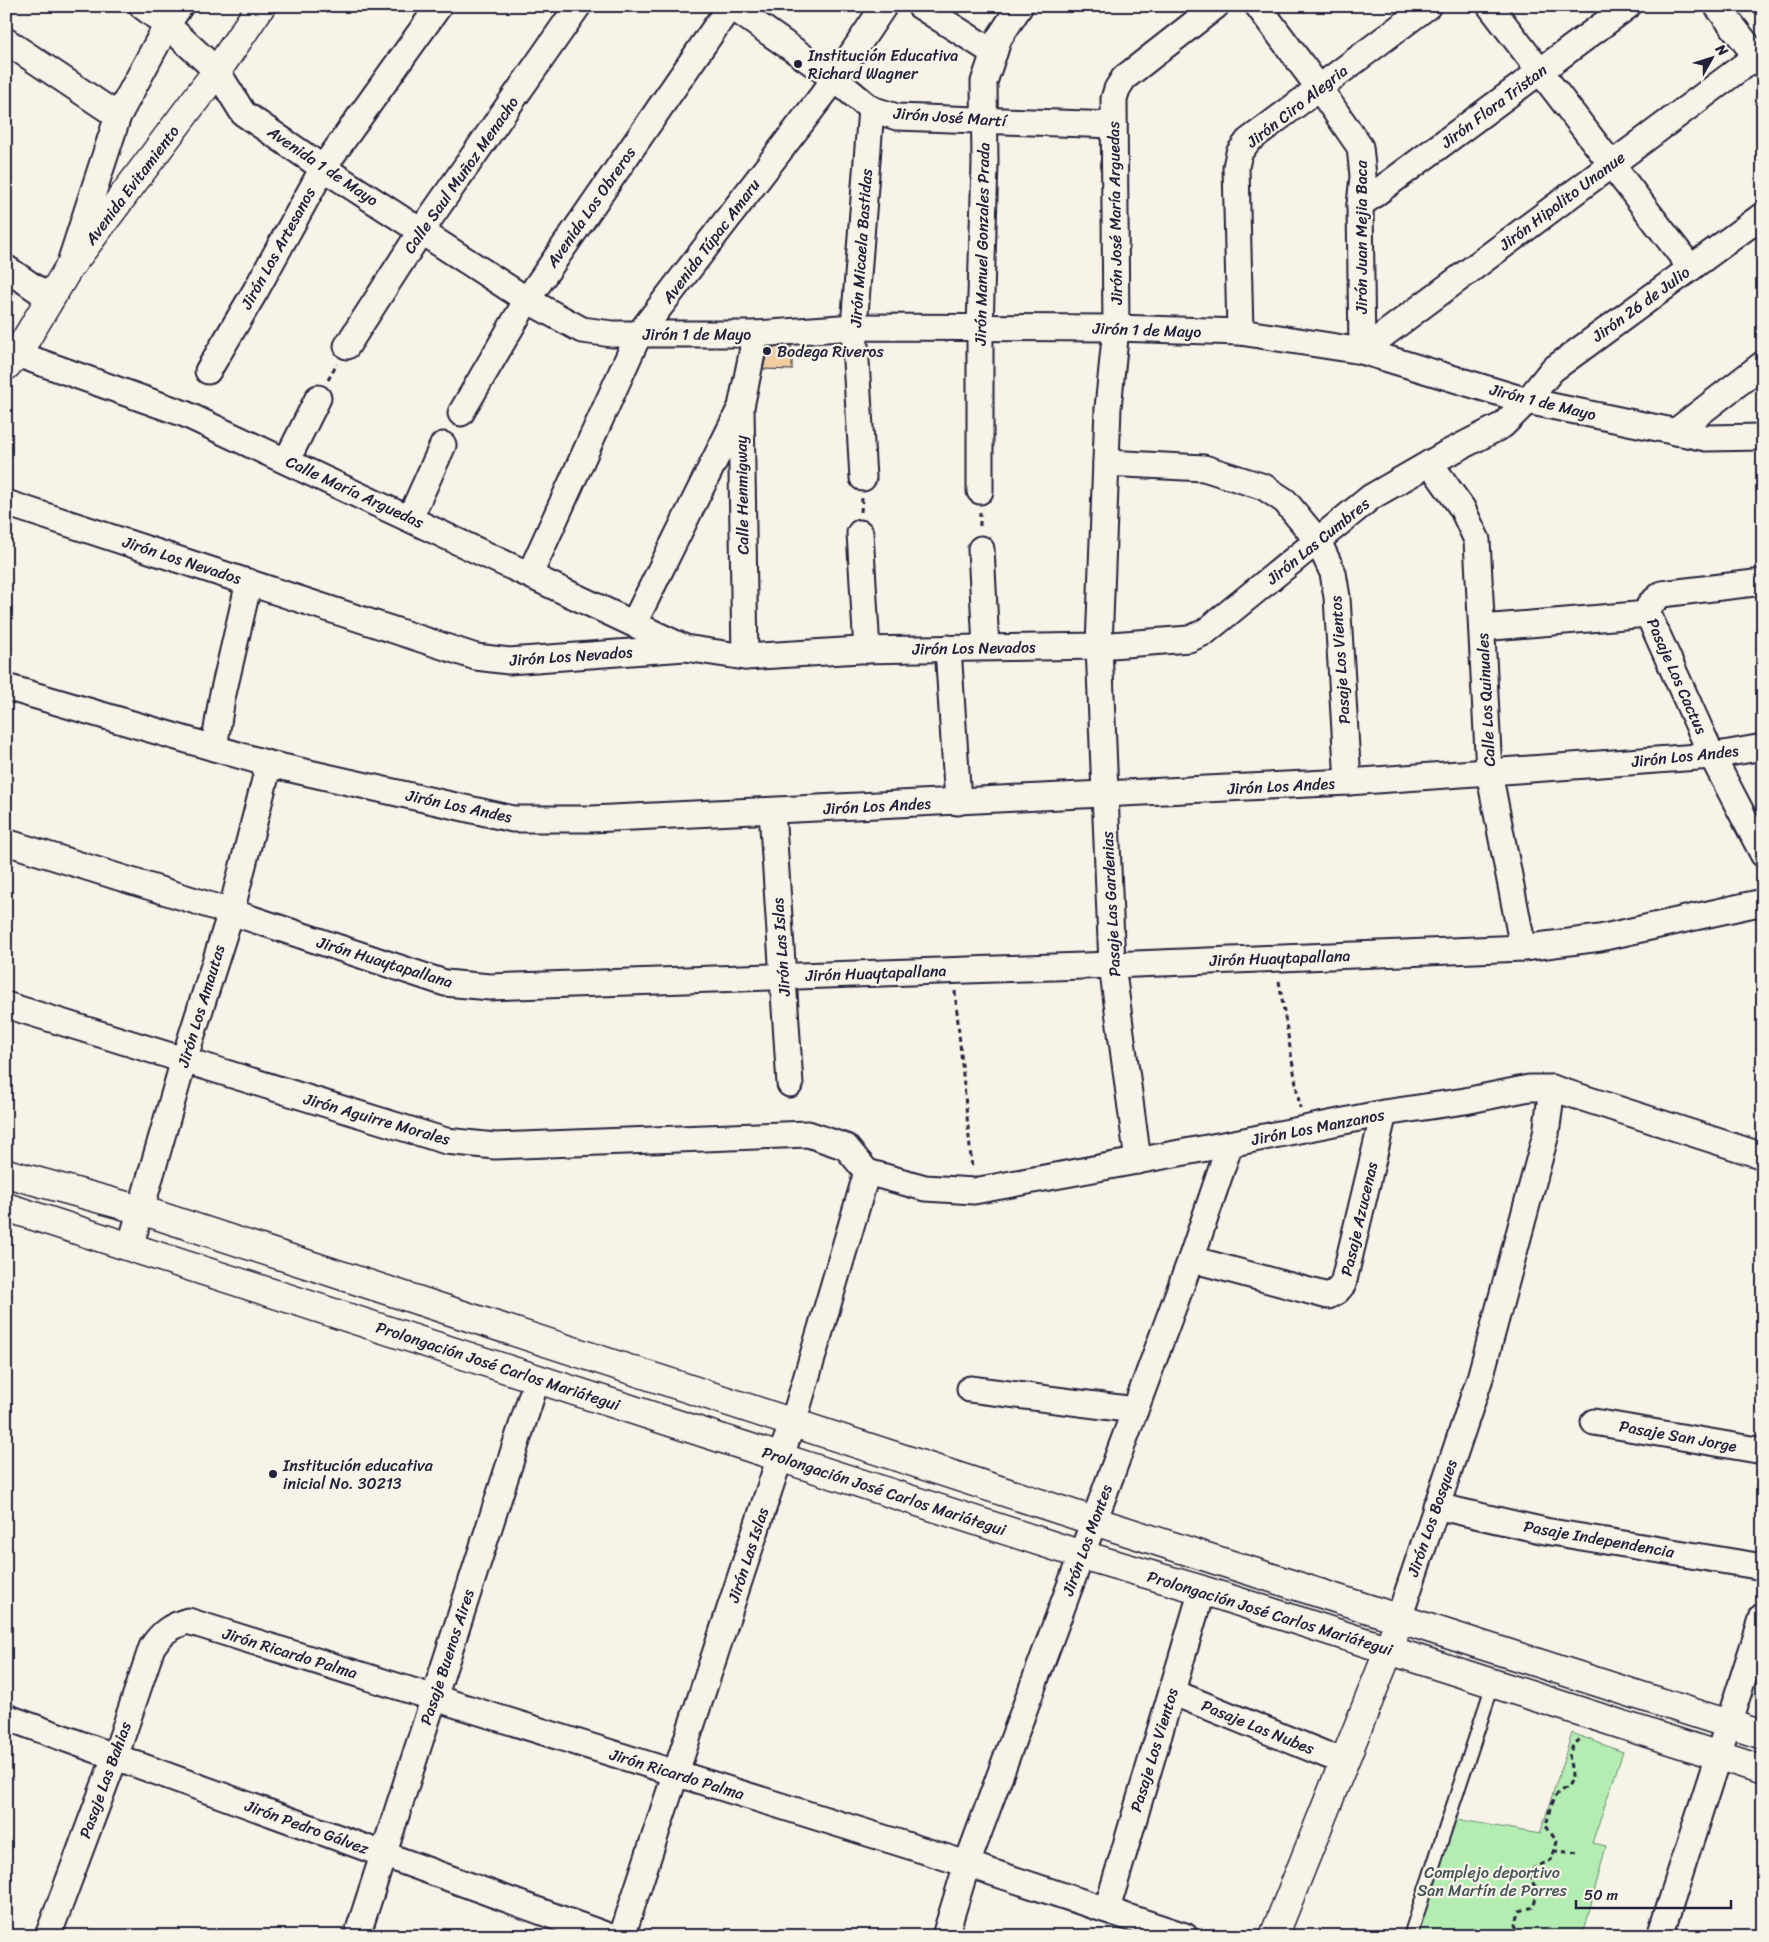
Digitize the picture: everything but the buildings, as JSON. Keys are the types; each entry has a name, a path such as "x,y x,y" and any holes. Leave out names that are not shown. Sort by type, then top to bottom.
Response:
{"street":[{"name":"Avenida 1 de Mayo","path":"142,6 173,16 217,71 243,113 323,168 527,300"},
{"name":"Avenida Evitamiento","path":"12,360 68,269 217,71 261,6"},
{"name":"Jirón Los Artesanos","path":"208,371 256,290 323,168 439,6"},
{"name":"Calle Saul Muñoz Menacho","path":"347,346 422,231 578,6"},
{"name":"Jirón José Martí","path":"730,6 835,79 872,109 897,117 1114,125"},
{"name":"Avenida Los Obreros","path":"462,413 527,300 730,6"},
{"name":"Avenida Túpac Amaru","path":"530,574 639,334 835,79 884,6"},
{"path":"920,6 994,53"},
{"name":"Jirón Manuel Gonzales Prada","path":"980,491 980,328 984,82 1000,38 1020,6"},
{"name":"Jirón José María Arguedas","path":"1099,646 1108,408 1116,328 1114,99 1117,89 1124,78 1216,6"},
{"name":"Jirón Juan Mejia Baca","path":"1258,6 1360,147 1363,176 1360,205 1362,351"},
{"name":"Jirón Ciro Alegria","path":"1240,332 1236,167 1239,153 1248,141 1428,6"},
{"path":"1490,6 1691,268"},
{"name":"Jirón Flora Tristan","path":"1360,205 1628,6"},
{"path":"1717,6 1761,57"},
{"path":"68,269 118,116 173,16"},
{"path":"6,41 118,116"},
{"name":"Jirón Hipolito Unanue","path":"1362,351 1612,164 1761,57"},
{"name":"Jirón Micaela Bastidas","path":"863,478 854,327 872,109"},
{"name":"Jirón 26 de Julio","path":"1526,401 1552,370 1763,215"},
{"path":"6,268 50,299"},
{"name":"Jirón 1 de Mayo","path":"527,300 582,330 612,334 756,334 854,327 1116,328 1240,332 1362,351 1526,401 1675,432 1706,438 1763,437"},
{"name":"Calle Henmigway","path":"745,657 741,407 756,334"},
{"name":"Calle María Arguedas","path":"12,360 185,414 287,460 685,648"},
{"path":"1675,432 1763,364"},
{"path":"287,460 318,398"},
{"name":"Jirón Las Cumbres","path":"1099,646 1189,639 1205,632 1371,497 1430,463 1503,425 1526,401"},
{"path":"639,612 741,407"},
{"path":"410,518 444,445"},
{"name":"Pasaje Los Vientos","path":"1106,463 1204,468 1264,487 1285,501 1318,541 1333,573 1337,598 1348,782"},
{"name":"Calle Los Quinuales","path":"1430,463 1462,508 1477,540 1489,772 1523,948"},
{"name":"Jirón Los Nevados","path":"6,503 476,658 508,661 685,648 745,657 867,650 1099,646"},
{"path":"860,533 867,650"},
{"path":"981,549 986,647"},
{"path":"214,748 222,698 249,582"},
{"path":"1482,628 1649,609 1662,594 1763,582"},
{"name":"Pasaje Los Cactus","path":"1649,609 1712,756 1763,854"},
{"name":"Pasaje Las Gardenias","path":"1099,646 1112,965 1138,1161"},
{"path":"948,648 958,802"},
{"name":"Jirón Los Andes","path":"6,687 270,764 512,819 592,819 1105,796 1348,782 1712,756 1763,747"},
{"name":"Jirón Los Amautas","path":"130,1247 184,1060 231,912 270,764"},
{"name":"Jirón Las Islas","path":"772,811 790,1084"},
{"name":"Jirón Huaytapallana","path":"6,842 231,912 445,983 490,987 1523,948 1600,938 1763,902"},
{"name":"Jirón Aguirre Morales","path":"6,1005 446,1141 495,1146 808,1134 846,1147 867,1172"},
{"name":"Jirón Los Manzanos","path":"867,1172 925,1188 974,1191 1230,1144 1384,1113 1541,1088 1763,1156"},
{"name":"Jirón Los Bosques","path":"1274,1936 1389,1650 1480,1378 1546,1134 1541,1088"},
{"name":"Pasaje Azucenas","path":"1191,1260 1328,1296 1337,1292 1343,1284 1384,1113"},
{"name":"Jirón Los Montes","path":"945,1936 967,1864 1191,1260 1230,1144"},
{"name":"Jirón Las Islas","path":"622,1936 780,1457 793,1423 867,1172"},
{"name":"Prolongación José Carlos Mariátegui","path":"6,1173 141,1210 1094,1521 1763,1734"},
{"name":"Prolongación José Carlos Mariátegui","path":"6,1207 1082,1555 1202,1590 1763,1770"},
{"name":"Pasaje Buenos Aires","path":"358,1936 537,1379"},
{"path":"970,1389 1136,1410"},
{"name":"Pasaje San Jorge","path":"1594,1422 1763,1451"},
{"name":"Pasaje Independencia","path":"1436,1506 1545,1531 1763,1567"},
{"name":"Pasaje Los Vientos","path":"1107,1910 1202,1590"},
{"path":"1660,1936 1763,1616"},
{"name":"Jirón Ricardo Palma","path":"168,1628 188,1621 967,1864 1185,1936"},
{"name":"Pasaje Las Bahias","path":"48,1936 115,1757 152,1647 159,1636 168,1628"},
{"name":"Pasaje Las Nubes","path":"1172,1692 1344,1762"},
{"name":"Jirón Pedro Gálvez","path":"6,1717 608,1936"}],"lane":[{"path":"1410,1936 1493,1684"}],"path":[{"path":"318,398 347,346"},
{"path":"860,533 863,478"},
{"path":"980,491 981,549"},
{"path":"1275,958 1303,1130"},
{"path":"953,971 974,1191"},
{"path":"1522,1936 1515,1925 1520,1911 1533,1906 1538,1891 1531,1880 1534,1868 1551,1860 1557,1842 1546,1826 1550,1809 1557,1794 1568,1786 1572,1773 1568,1757 1572,1745 1590,1733"},
{"path":"1554,1851 1581,1853"}],"green space":[{"name":"Complejo deportivo San Martín de Porres","path":"1572,1733 1623,1752 1592,1843 1606,1846 1583,1936 1416,1936 1456,1819 1540,1834"}],"place":[{"name":"Institución Educativa Richard Wagner","path":"798,64"},
{"name":"Bodega Riveros","path":"767,351"},
{"name":"Institución educativa inicial No. 30213","path":"273,1474"}]}
